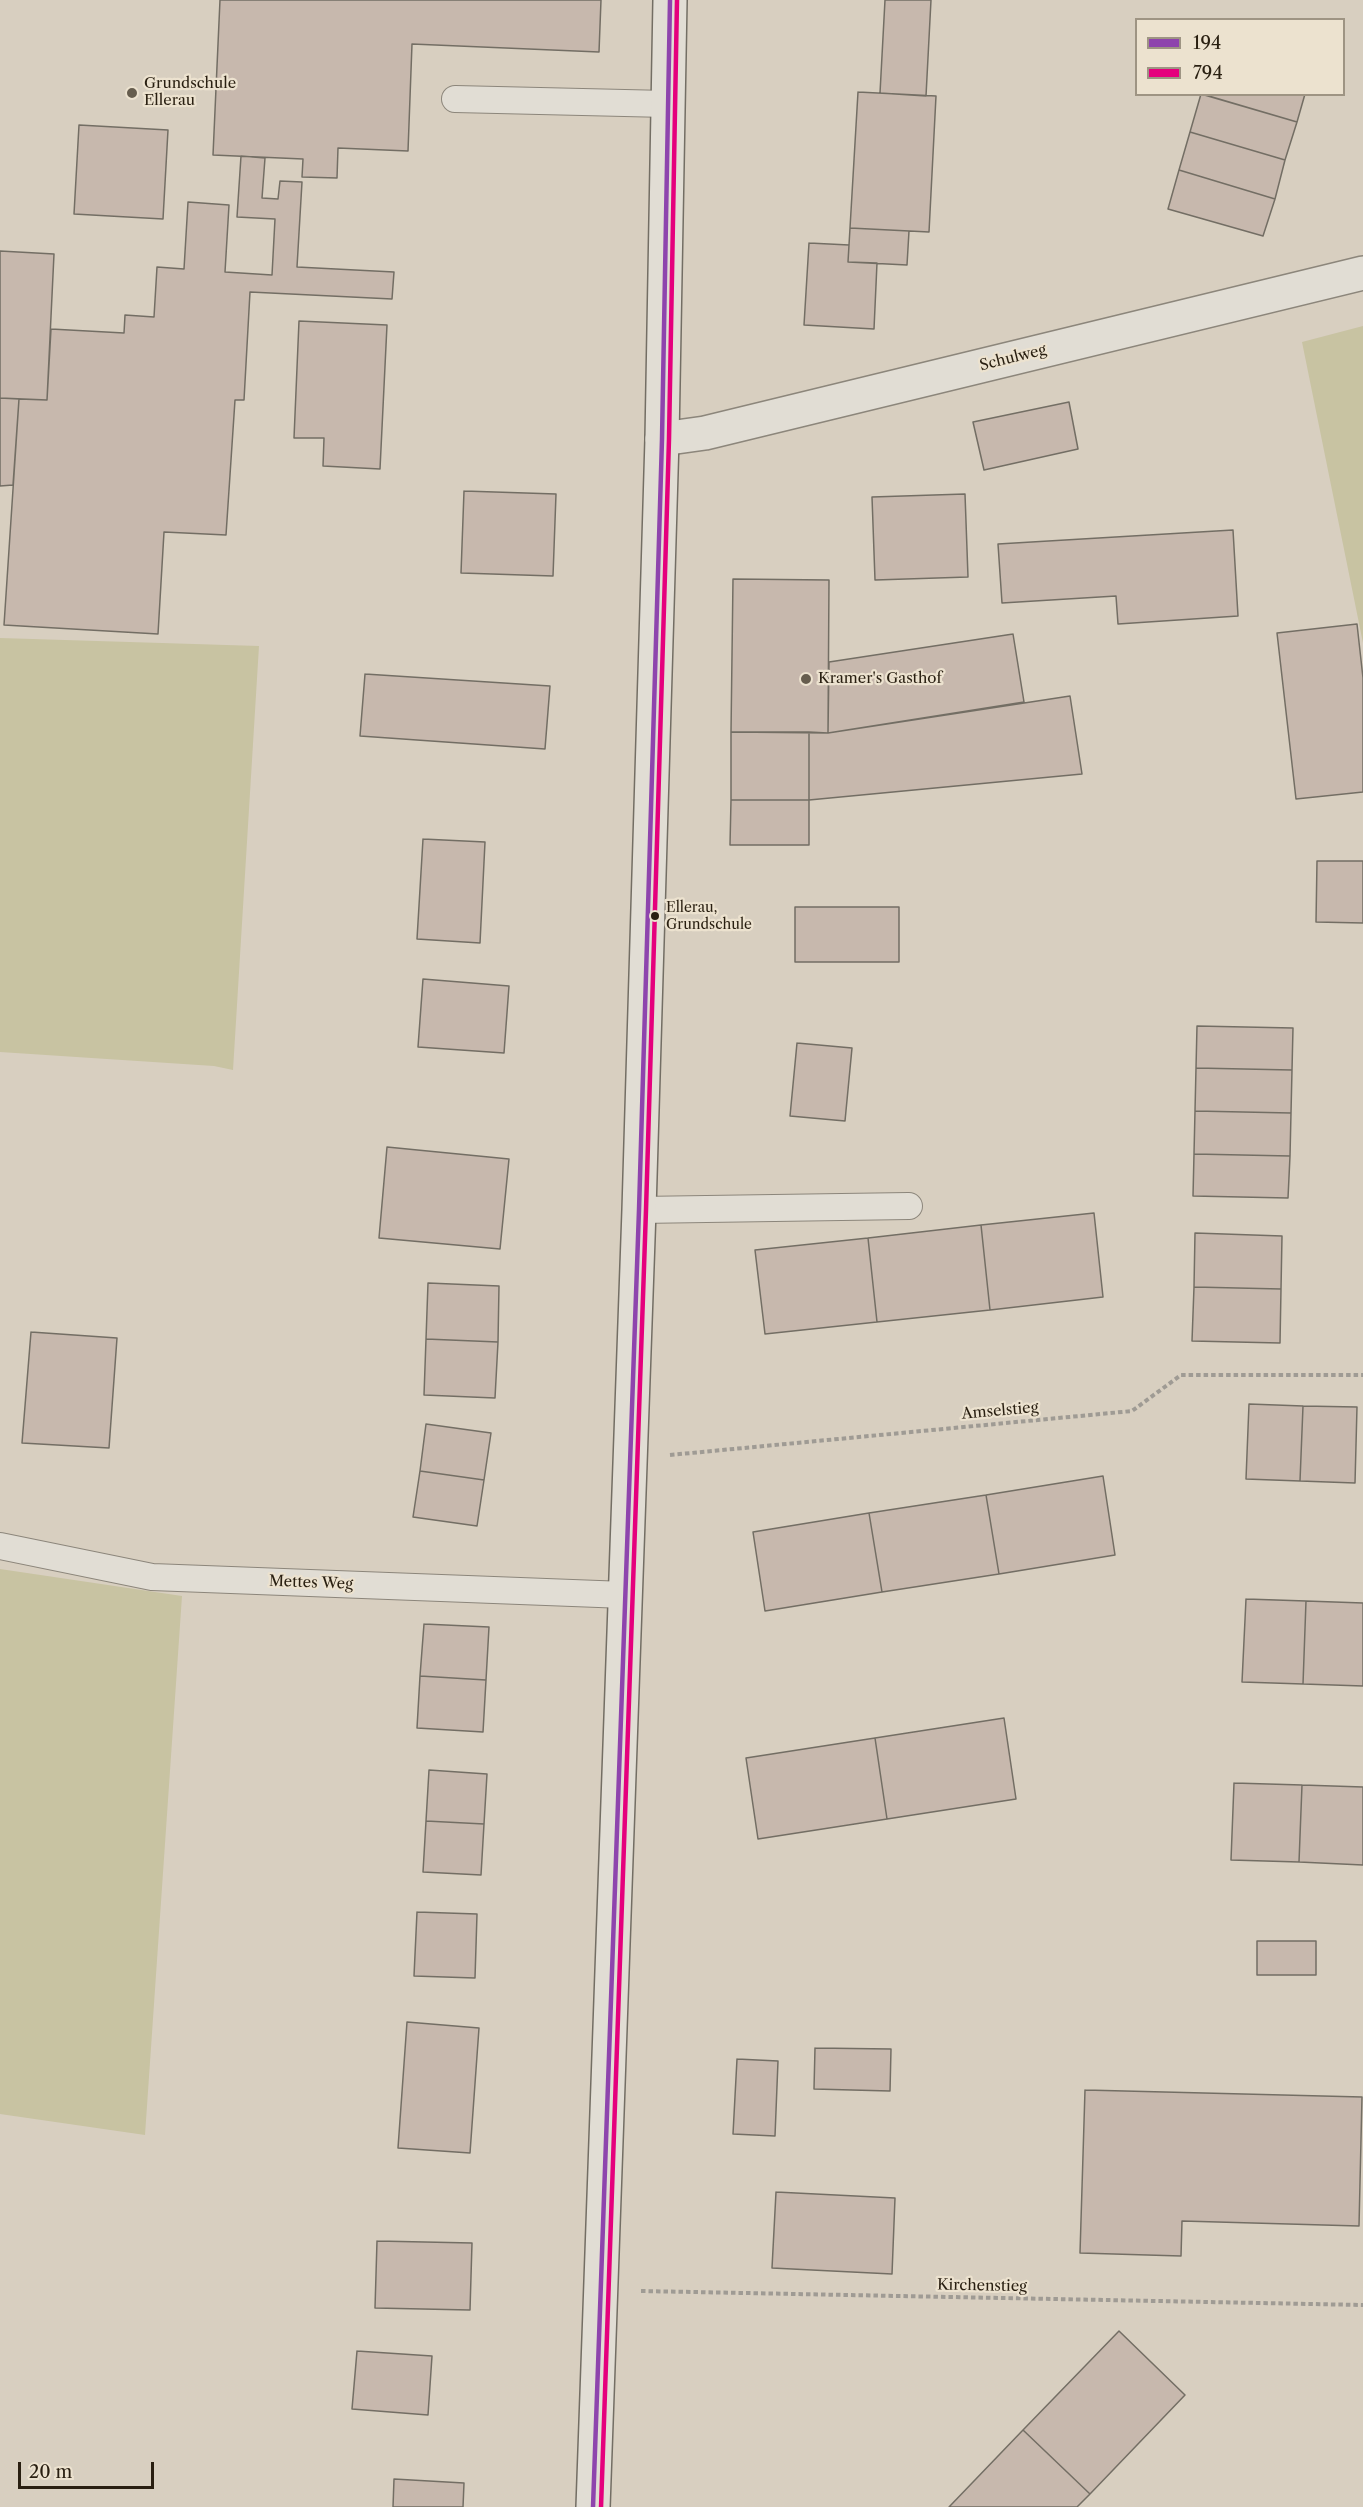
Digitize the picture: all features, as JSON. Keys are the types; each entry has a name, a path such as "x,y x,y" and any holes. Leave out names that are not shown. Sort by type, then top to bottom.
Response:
{"street":[{"path":"593,2507 639,1210 662,439 670,0"},
{"name":"Schulweg","path":"662,439 717,430 1363,273"}],"lane":[{"path":"455,99 667,104"},
{"path":"639,1210 909,1206"},
{"name":"Mettes Weg","path":"0,1546 152,1577 625,1594"}],"path":[{"name":"Amselstieg","path":"629,1459 1132,1411 1181,1375 1363,1375"},
{"name":"Kirchenstieg","path":"601,2290 1363,2306"}],"shaded area":[{"path":"1363,326 1363,643 1302,342"},
{"path":"0,638 259,646 233,1070 214,1066 0,1052"},
{"path":"0,1569 182,1596 145,2135 0,2114"}],"building":[{"path":"220,0 601,0 599,52 412,44 408,151 338,148 337,178 302,177 303,159 213,155"},
{"path":"885,0 931,0 926,96 880,93"},
{"path":"858,92 936,96 929,232 850,228"},
{"path":"1200,96 1208,96 1297,122 1285,160 1190,132"},
{"path":"1209,96 1304,96 1297,122"},
{"path":"79,125 168,130 163,219 74,214"},
{"path":"1190,132 1285,160 1275,199 1179,170"},
{"path":"241,156 265,158 262,198 278,199 280,181 302,182 297,267 394,272 392,299 250,292 244,400 235,400 226,535 164,532 158,634 4,625 19,399 47,400 51,329 124,333 125,315 154,317 157,267 184,269 188,202 229,205 225,272 272,275 275,219 237,217"},
{"path":"1179,170 1275,199 1263,236 1168,209"},
{"path":"850,228 909,231 907,265 848,262"},
{"path":"809,243 849,245 848,262 877,263 874,329 804,325"},
{"path":"0,251 54,254 47,400 0,398"},
{"path":"299,321 387,325 380,469 323,466 324,438 294,438"},
{"path":"0,398 19,399 13,485 0,486"},
{"path":"1069,402 1078,449 984,470 973,422"},
{"path":"464,491 556,494 553,576 461,573"},
{"path":"965,494 968,577 875,580 872,497"},
{"path":"1233,530 1238,616 1118,624 1116,596 1002,603 998,544"},
{"path":"733,579 829,580 828,733 731,732"},
{"path":"1357,624 1363,678 1363,792 1296,799 1277,633"},
{"path":"1013,634 1024,702 828,733 829,662"},
{"path":"365,674 550,686 545,749 360,736"},
{"path":"1070,696 1082,774 809,800 809,732 828,733"},
{"path":"731,732 809,732 809,800 731,800"},
{"path":"731,800 809,800 809,845 730,845"},
{"path":"423,839 485,842 480,943 417,939"},
{"path":"1317,861 1363,861 1363,923 1316,922"},
{"path":"795,907 899,907 899,962 795,962"},
{"path":"423,979 509,986 504,1053 418,1047"},
{"path":"1197,1026 1293,1028 1292,1070 1196,1068"},
{"path":"797,1043 852,1048 845,1121 790,1116"},
{"path":"1196,1068 1292,1070 1291,1113 1195,1111"},
{"path":"1195,1111 1291,1113 1290,1156 1194,1154"},
{"path":"387,1147 509,1159 500,1249 379,1238"},
{"path":"1194,1154 1290,1156 1288,1198 1193,1196"},
{"path":"1094,1213 1103,1297 990,1310 981,1225"},
{"path":"981,1225 990,1310 877,1322 868,1238"},
{"path":"1195,1233 1282,1236 1281,1289 1194,1287"},
{"path":"868,1238 877,1322 765,1334 755,1250"},
{"path":"428,1283 499,1286 498,1342 426,1339"},
{"path":"1194,1287 1281,1289 1280,1343 1192,1341"},
{"path":"31,1332 117,1338 109,1448 22,1443"},
{"path":"426,1339 498,1342 495,1398 424,1395"},
{"path":"1249,1404 1303,1406 1300,1481 1246,1479"},
{"path":"1303,1406 1357,1407 1355,1483 1300,1481"},
{"path":"426,1424 491,1433 484,1480 420,1471"},
{"path":"420,1471 484,1480 477,1526 413,1517"},
{"path":"1103,1476 1115,1555 999,1574 986,1495"},
{"path":"986,1495 999,1574 882,1592 869,1513"},
{"path":"869,1513 882,1592 765,1611 753,1532"},
{"path":"1246,1599 1306,1601 1303,1684 1242,1682"},
{"path":"1306,1601 1363,1603 1363,1686 1303,1684"},
{"path":"424,1624 489,1627 486,1680 420,1676"},
{"path":"420,1676 486,1680 483,1732 417,1728"},
{"path":"1004,1718 1016,1799 887,1819 875,1738"},
{"path":"875,1738 887,1819 758,1839 746,1758"},
{"path":"429,1770 487,1774 484,1824 426,1821"},
{"path":"1234,1783 1302,1785 1299,1862 1231,1860"},
{"path":"1302,1785 1363,1787 1363,1865 1299,1862"},
{"path":"426,1821 484,1824 481,1875 423,1872"},
{"path":"417,1912 477,1914 475,1978 414,1976"},
{"path":"1257,1941 1316,1941 1316,1975 1257,1975"},
{"path":"407,2022 479,2028 470,2153 398,2148"},
{"path":"815,2048 891,2049 890,2091 814,2089"},
{"path":"737,2059 778,2061 775,2136 733,2134"},
{"path":"1085,2090 1362,2097 1359,2226 1182,2221 1181,2256 1080,2253"},
{"path":"776,2192 895,2198 892,2274 772,2268"},
{"path":"377,2241 472,2243 470,2310 375,2308"},
{"path":"1119,2331 1185,2395 1090,2494 1023,2430"},
{"path":"357,2351 432,2356 428,2415 352,2409"},
{"path":"1023,2430 1090,2494 1077,2507 949,2507"},
{"path":"394,2479 464,2483 463,2507 393,2507"}],"transit line":[{"name":"194","path":"593,2507 639,1210 662,439 670,0"},
{"name":"794","path":"601,2507 646,1210 669,439 677,0"}],"place":[{"name":"Grundschule Ellerau","path":"132,93"},
{"name":"Kramer's Gasthof","path":"806,679"},
{"name":"Ellerau, Grundschule","path":"655,916"}]}
